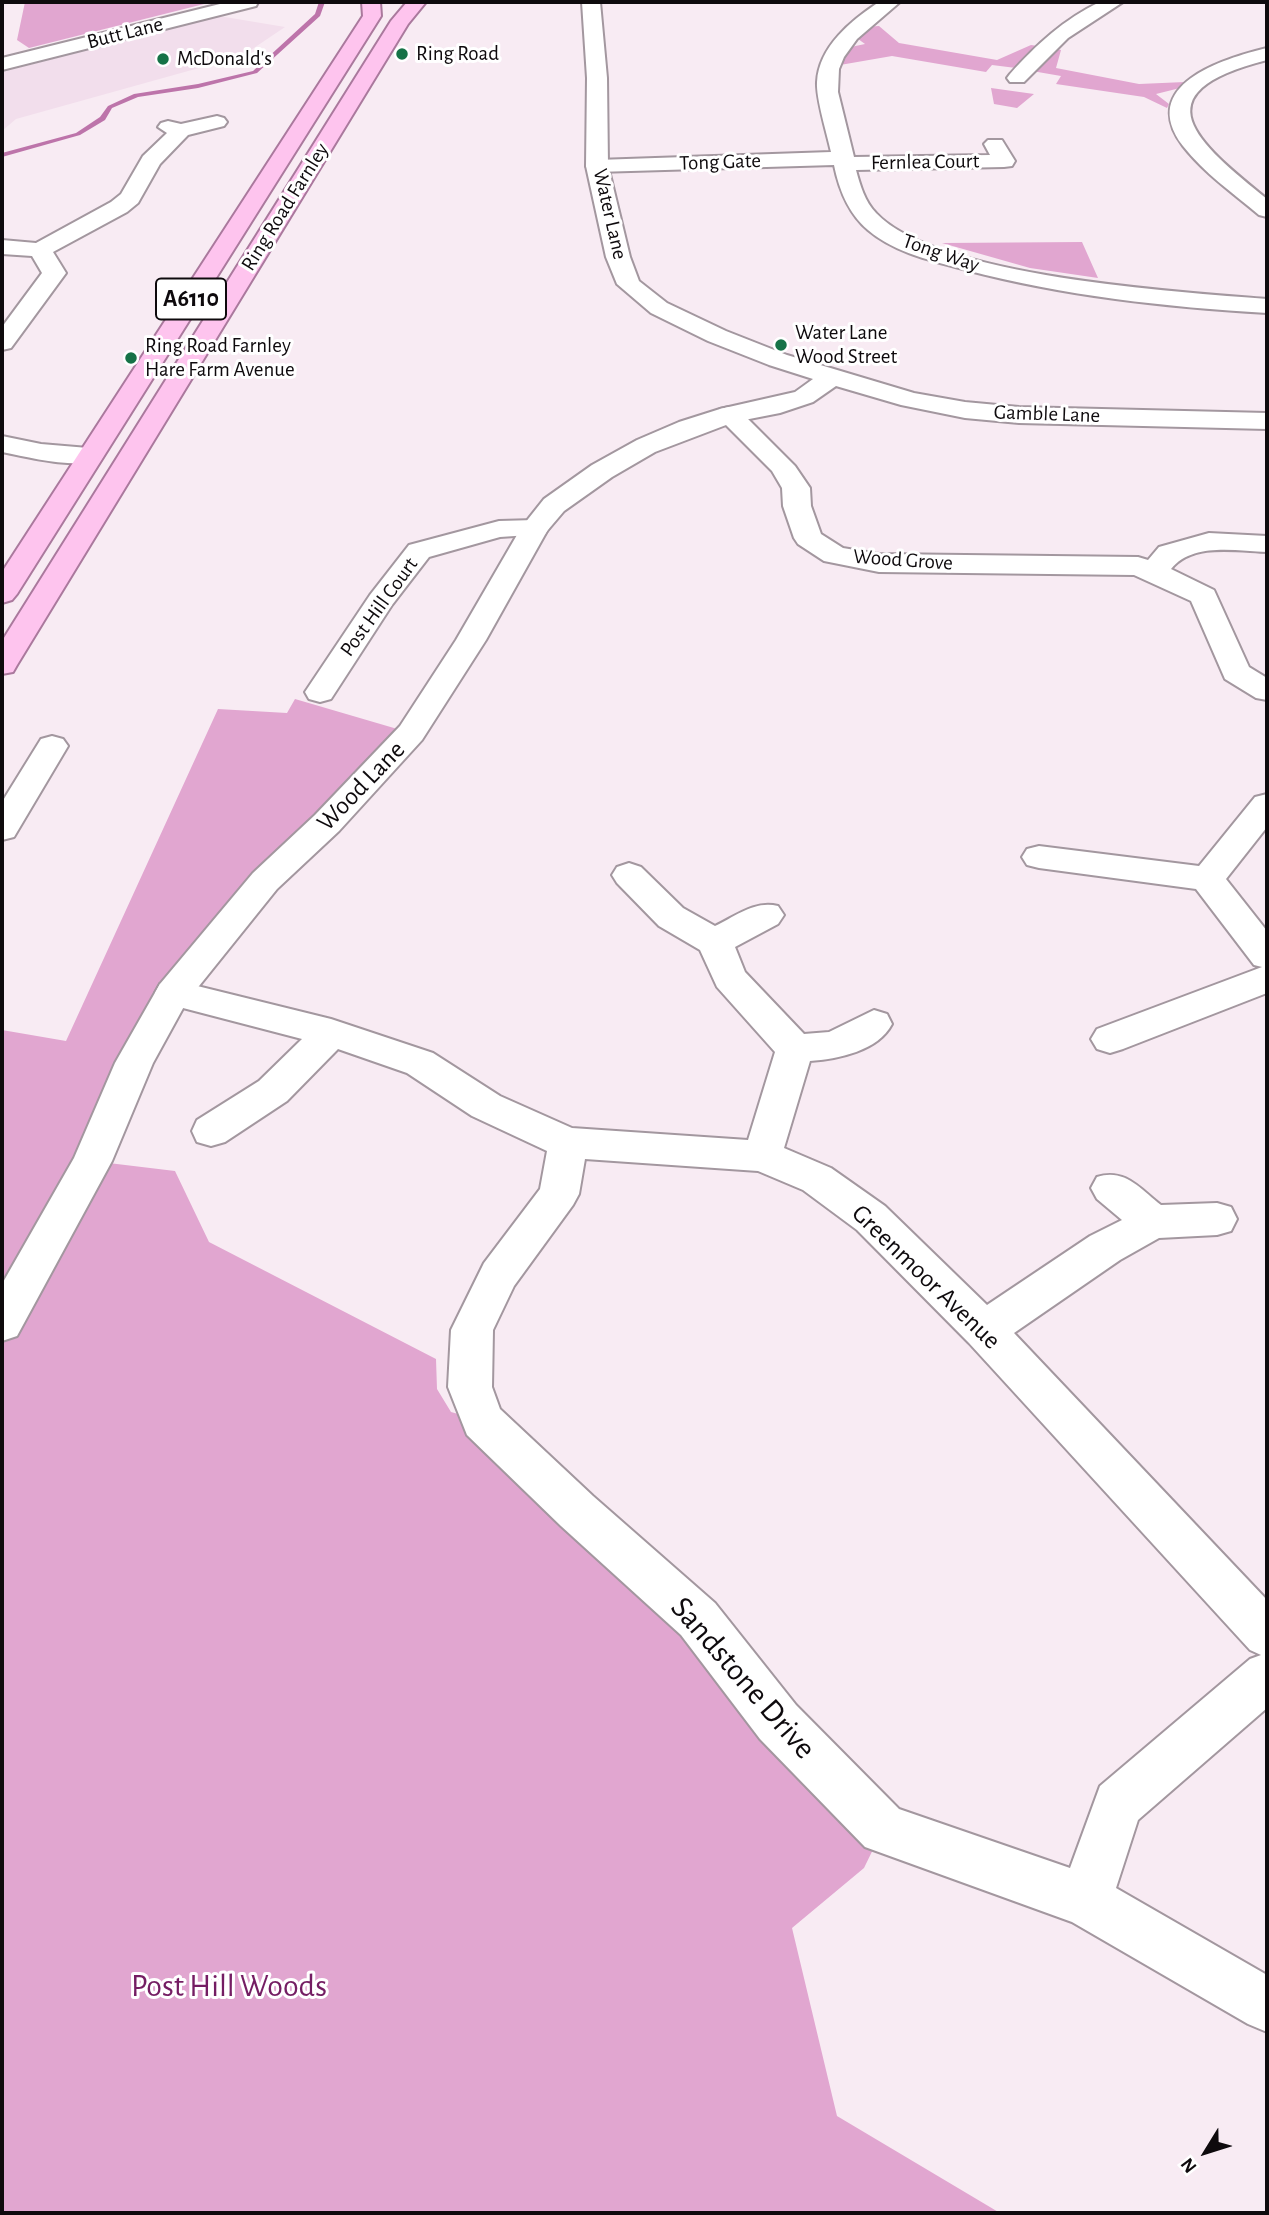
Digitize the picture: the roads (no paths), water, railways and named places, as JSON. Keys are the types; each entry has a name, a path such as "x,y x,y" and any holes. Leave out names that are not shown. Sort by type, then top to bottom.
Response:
{"highway":[{"name":"Ring Road Farnley","path":"2,594 372,16 370,2"},
{"name":"Ring Road Farnley","path":"2,664 400,21 417,2"}],"street":[{"name":"Butt Lane","path":"2,64 249,2"},
{"name":"Water Lane","path":"591,2 597,78 597,166 618,257 629,284 659,308 717,336 831,377"},
{"name":"Tong Way","path":"891,2 866,19 850,36 836,55 827,81 845,161 857,200 868,218 894,237 928,252 1040,282 1123,294 1267,306"},
{"path":"1017,78 1044,46 1077,21 1114,2"},
{"path":"1267,54 1224,66 1205,76 1182,98 1180,113 1184,132 1198,150 1267,210"},
{"path":"2,247 40,250 119,207 130,198 151,161 174,129 217,122"},
{"name":"Tong Gate","path":"597,166 845,161"},
{"name":"Fernlea Court","path":"845,161 1004,161"},
{"path":"2,343 54,273 40,250"},
{"name":"Wood Lane","path":"2,1323 92,1161 134,1063 173,993 265,881 327,823 411,733 471,640 536,527 554,505 635,452 688,428 804,397 831,377"},
{"name":"Gamble Lane","path":"831,377 910,400 965,410 1019,415 1267,421"},
{"name":"Wood Grove","path":"729,415 782,466 796,488 797,506 808,538 834,555 879,563 1138,566 1203,596 1236,672 1267,691"},
{"path":"3,447 91,455"},
{"name":"Post Hill Court","path":"320,692 380,601 419,551 499,529 536,527"},
{"path":"1153,572 1169,553 1209,541 1267,544"},
{"path":"2,829 52,746"},
{"path":"1207,879 1267,805"},
{"path":"1039,857 1207,879 1267,956"},
{"path":"629,875 671,917 715,942 730,978 795,1049"},
{"path":"715,942 766,915"},
{"path":"1110,1040 1267,979"},
{"name":"Greenmoor Avenue","path":"173,993 331,1033 420,1063 486,1106 568,1143 762,1156 817,1179 871,1218 984,1330 1267,1634"},
{"path":"795,1049 836,1045 874,1024"},
{"path":"211,1131 273,1091 331,1033"},
{"path":"762,1156 795,1049"},
{"name":"Sandstone Drive","path":"568,1143 559,1194 499,1275 472,1330 470,1387 483,1421 577,1511 698,1619 778,1723 883,1829 1086,1900 1267,2005"},
{"path":"1111,1188 1153,1222"},
{"path":"984,1330 1105,1248 1153,1222 1217,1219"},
{"path":"1086,1900 1118,1804 1267,1676"}],"waterway":[{"path":"2,155 78,134 102,118 110,107 136,95 198,86 255,72 318,15 322,2"}],"place":[{"name":"Ring Road","path":"402,54"},
{"name":"McDonald's","path":"163,59"},
{"name":"Water Lane Wood Street","path":"781,345"},
{"name":"Ring Road Farnley Hare Farm Avenue","path":"131,358"}],"park label":[{"name":"Post Hill Woods","path":"229,1986"}]}
